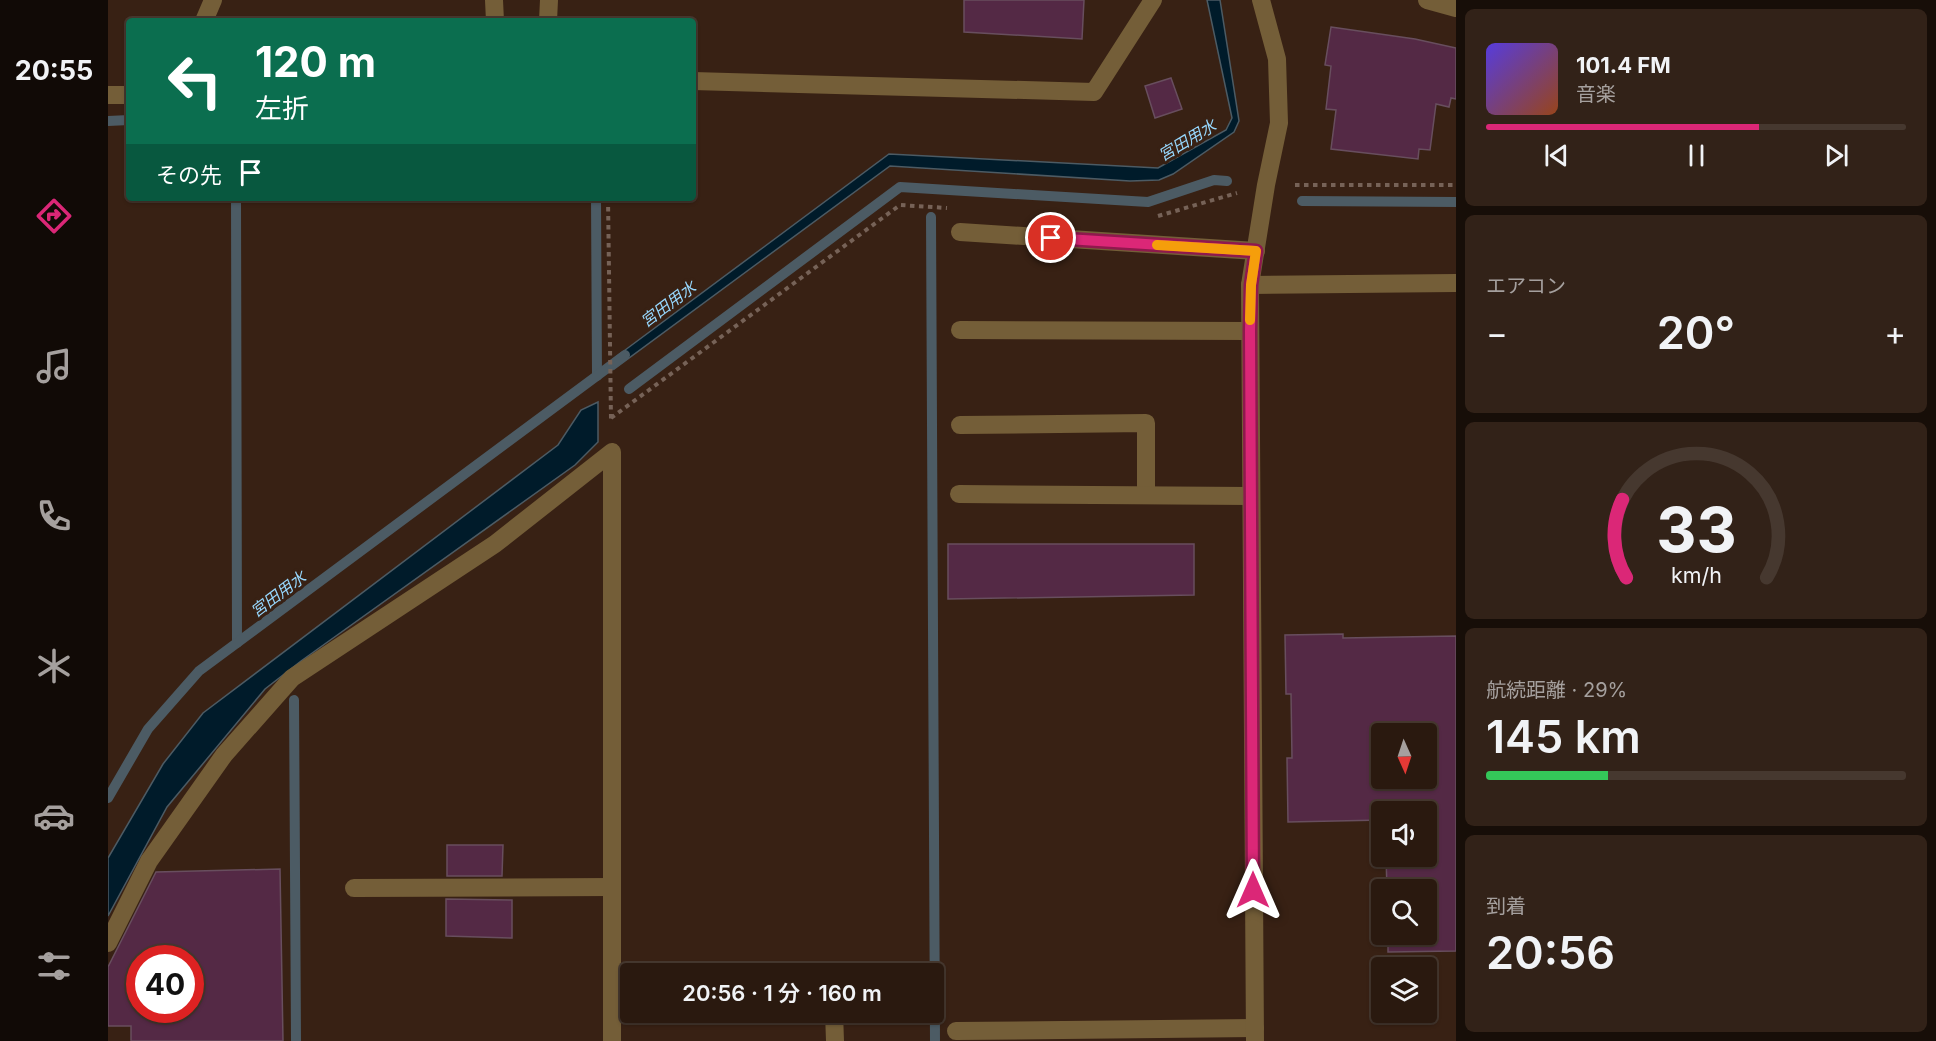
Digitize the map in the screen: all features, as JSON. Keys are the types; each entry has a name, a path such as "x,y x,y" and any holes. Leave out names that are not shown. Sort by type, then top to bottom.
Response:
{"street":[{"path":"205,18 213,0"},
{"path":"494,0 495,18"},
{"path":"548,18 549,0"},
{"path":"696,81 1094,92 1153,0"},
{"path":"956,1031 1255,1035 1250,496 1251,285 1279,123 1277,59 1262,0"},
{"path":"1426,0 1456,8"},
{"path":"108,95 126,95"},
{"path":"960,232 1256,251"},
{"path":"1251,285 1456,283"},
{"path":"960,330 1250,331"},
{"path":"960,425 1146,423 1146,495"},
{"path":"612,452 612,1041"},
{"path":"108,943 156,851 224,755 292,678 495,544 612,452"},
{"path":"959,494 1250,496"},
{"path":"354,888 612,887"},
{"path":"834,1023 835,1041"}],"path":[{"path":"608,201 612,452"}],"water":[{"path":"1207,0 1220,0 1239,121 1234,132 1173,174 1159,180 1130,181 890,166 614,369 613,359 889,154 1158,168 1226,130 1232,118"},
{"path":"598,402 598,442 575,465 265,689 167,807 108,916 108,858 163,764 203,713 558,445 581,410"}],"building":[{"path":"964,0 1084,0 1082,39 964,32"},
{"path":"1331,27 1415,39 1456,48 1456,99 1451,98 1449,107 1436,104 1430,150 1419,149 1418,159 1331,149 1336,110 1326,109 1331,66 1325,65"},
{"path":"1171,78 1182,109 1155,118 1145,86"},
{"path":"948,544 1194,544 1194,595 948,599"},
{"path":"1343,634 1343,638 1456,636 1456,951 1388,952 1388,945 1437,945 1437,879 1387,879 1386,867 1437,867 1437,801 1371,801 1371,820 1288,822 1287,758 1292,758 1291,694 1286,694 1285,635"},
{"path":"447,845 503,845 502,876 447,876"},
{"path":"280,869 283,1041 131,1041 131,1026 108,1026 108,967 156,872"},
{"path":"446,899 512,900 512,938 446,936"}],"waterway":[{"path":"108,121 126,120"},
{"path":"629,389 900,187 1148,202 1214,180 1227,181"},
{"path":"236,201 237,643"},
{"path":"596,201 597,376"},
{"path":"1302,201 1456,202"},
{"path":"931,217 935,1041"},
{"name":"宮田用水","path":"108,798 148,729 199,671 625,355"},
{"path":"294,700 296,1041"}],"slow traffic":[{"path":"1157,245 1256,251 1251,285 1250,320"}],"route":[{"path":"1051,238 1256,251 1251,285 1250,331 1253,890"}]}
